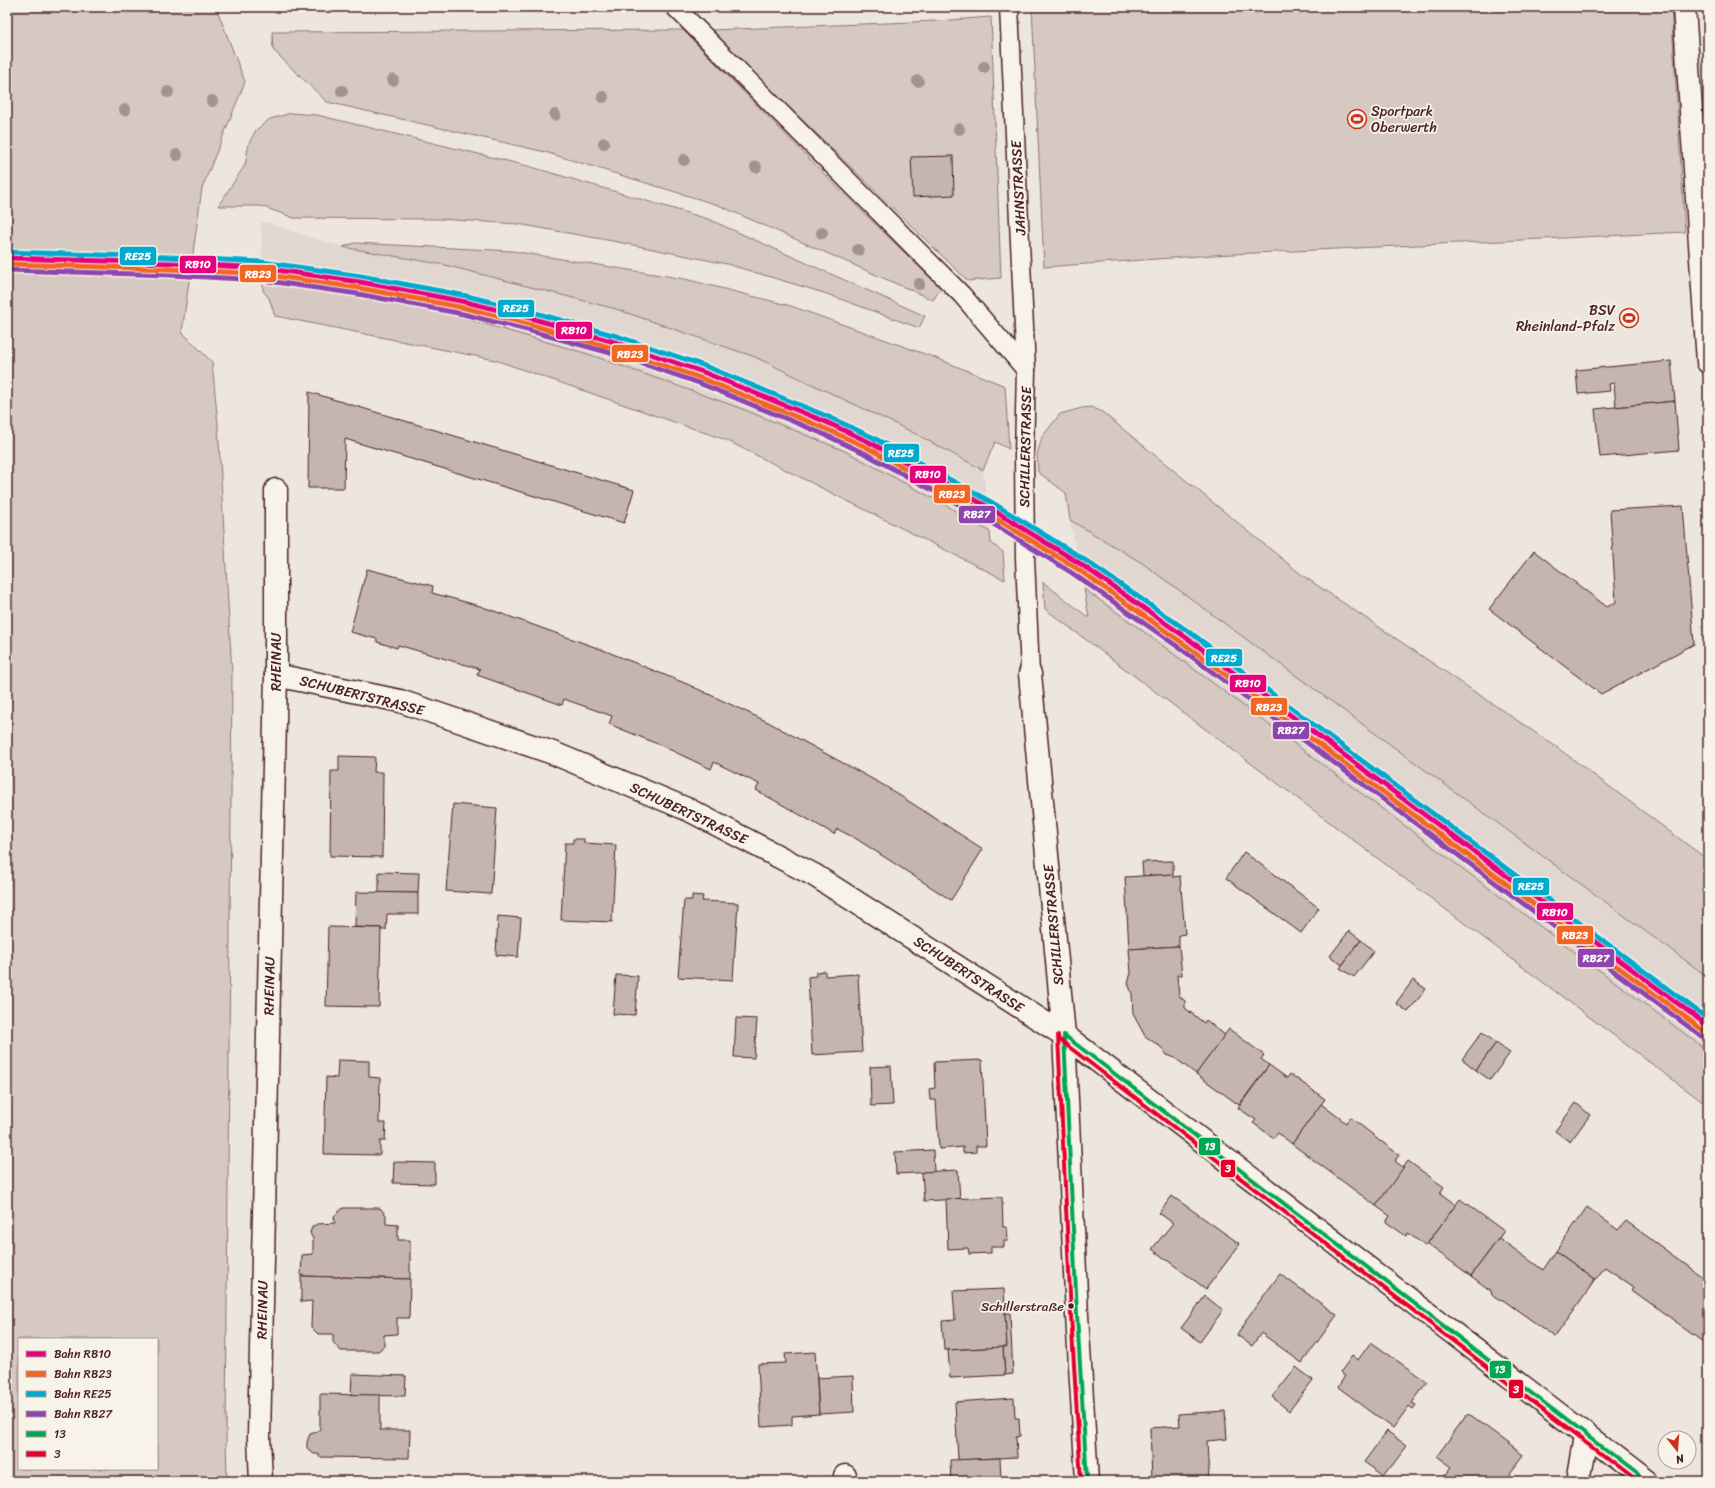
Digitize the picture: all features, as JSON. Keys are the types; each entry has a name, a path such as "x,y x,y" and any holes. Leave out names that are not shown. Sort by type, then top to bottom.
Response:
{"street":[{"path":"1684,7 1708,362"},
{"name":"RHEINAU","path":"260,1481 259,1430 276,674 276,490"},
{"name":"SCHUBERTSTRASSE","path":"276,674 400,701 553,753 689,810 814,875 1064,1035 1586,1437 1646,1481"},
{"name":"SCHILLERSTRASSE","path":"1030,674 1064,1035 1077,1314 1087,1481"},
{"path":"1578,1481 1586,1437"}],"lane":[{"path":"675,7 958,290 1026,370"},
{"name":"JAHNSTRASSE","path":"1009,7 1026,370"},
{"name":"SCHILLERSTRASSE","path":"1026,370 1024,463 1025,558 1030,674"}],"shaded area":[{"path":"7,7 216,7 245,82 202,188 182,332 212,362 218,425 232,674 226,1436 227,1481 7,1481"},
{"name":"Sportpark Oberwerth","path":"1032,7 1671,7 1685,232 1213,255 1044,267"},
{"path":"991,17 1001,278 968,281 710,30 937,21"},
{"path":"683,30 833,183 941,288 933,300 718,205 545,152 327,102 273,50 272,32"},
{"path":"291,113 317,115 528,166 708,219 925,316 919,328 824,293 727,264 518,224 439,219 294,218 261,206 218,206 245,165 249,143 256,130 270,119"},
{"path":"261,222 269,223 343,247 445,265 616,309 755,357 910,431 983,470 990,532 949,507 845,451 740,408 588,354 433,309 345,291 263,280"},
{"path":"355,243 512,251 685,279 791,306 936,358 1005,386 1009,449 995,442 983,470 910,431 755,357 616,309 445,265 343,247"},
{"path":"263,280 345,291 433,309 588,354 740,408 845,451 949,507 990,532 991,543 1003,552 1005,580 726,440 495,360 275,316 269,298 263,291"},
{"path":"1091,407 1102,412 1302,575 1555,746 1708,860 1708,977 1142,563 1070,520 1066,493 1038,472 1037,455 1042,437 1060,414"},
{"path":"1070,520 1142,563 1708,977 1708,1051 1136,626 1084,589"},
{"path":"1043,582 1089,618 1084,589 1136,626 1708,1051 1708,1106 1045,609"}],"building":[{"path":"953,156 954,195 913,197 911,157"},
{"path":"1671,361 1675,401 1616,407 1614,383 1609,384 1610,391 1578,394 1576,370"},
{"path":"309,392 634,490 624,523 345,439 344,488 308,488"},
{"path":"1675,401 1679,450 1600,457 1595,409"},
{"path":"1683,506 1694,644 1601,694 1489,609 1534,551 1607,607 1616,602 1610,510"},
{"path":"367,569 433,586 432,593 480,606 603,650 687,684 768,722 885,786 983,849 951,900 855,838 837,829 834,834 756,790 759,784 714,762 711,769 660,745 609,724 612,716 564,699 562,705 477,675 480,669 398,645 397,648 377,642 377,639 350,632"},
{"path":"339,756 375,757 374,772 383,772 382,857 330,856 331,771 339,771"},
{"path":"453,804 497,808 491,894 446,891"},
{"path":"573,839 584,839 584,843 616,845 612,922 561,920 565,843 573,843"},
{"path":"1244,852 1319,908 1301,933 1226,878"},
{"path":"1173,861 1173,874 1143,876 1142,862"},
{"path":"379,872 419,873 418,893 379,893"},
{"path":"1173,874 1173,877 1180,876 1185,934 1179,935 1179,946 1129,949 1125,877"},
{"path":"356,892 418,893 418,914 387,914 386,930 381,930 381,928 355,927"},
{"path":"692,895 703,896 702,901 738,903 733,980 678,977 684,900 692,900"},
{"path":"498,916 521,918 518,957 496,955"},
{"path":"328,927 381,928 379,1007 326,1006"},
{"path":"1349,931 1361,940 1342,965 1330,956"},
{"path":"1361,940 1374,951 1354,977 1340,968"},
{"path":"1179,946 1182,975 1177,975 1179,996 1185,1001 1185,1008 1204,1023 1206,1020 1225,1035 1196,1074 1175,1058 1167,1055 1162,1048 1145,1036 1133,1014 1132,994 1128,983 1131,973 1129,949"},
{"path":"825,971 825,976 858,974 862,1052 812,1055 808,977 816,976 816,972"},
{"path":"616,975 638,976 635,1015 613,1014"},
{"path":"1413,980 1426,989 1408,1012 1396,1003"},
{"path":"736,1018 757,1019 754,1058 734,1057"},
{"path":"1229,1029 1264,1055 1261,1059 1269,1065 1239,1105 1196,1074"},
{"path":"1482,1032 1496,1043 1476,1070 1462,1059"},
{"path":"1496,1043 1510,1053 1490,1080 1476,1070"},
{"path":"338,1060 369,1061 369,1077 380,1078 379,1123 386,1123 385,1141 380,1141 380,1155 324,1154 326,1077 337,1078"},
{"path":"982,1060 986,1146 976,1146 976,1152 963,1153 963,1147 939,1149 936,1100 930,1100 929,1089 935,1088 934,1062"},
{"path":"1269,1065 1287,1078 1290,1074 1325,1099 1292,1144 1278,1133 1274,1138 1253,1123 1256,1120 1238,1108"},
{"path":"891,1066 893,1105 871,1106 870,1067"},
{"path":"1576,1103 1590,1115 1570,1142 1555,1131"},
{"path":"1321,1104 1346,1123 1350,1117 1399,1155 1395,1161 1404,1168 1376,1206 1292,1144"},
{"path":"933,1150 934,1172 896,1174 895,1152"},
{"path":"1408,1161 1444,1187 1440,1193 1456,1205 1425,1246 1408,1233 1406,1236 1386,1222 1390,1216 1376,1206"},
{"path":"394,1162 435,1163 435,1184 393,1183"},
{"path":"958,1170 960,1199 924,1201 922,1172"},
{"path":"1172,1196 1240,1244 1206,1289 1152,1249 1173,1223 1159,1213"},
{"path":"1002,1197 1003,1227 1007,1227 1008,1241 1004,1241 1004,1247 991,1247 991,1253 969,1254 968,1248 948,1249 946,1199"},
{"path":"1460,1199 1504,1231 1471,1276 1427,1244"},
{"path":"1587,1207 1618,1230 1626,1221 1708,1281 1708,1345 1632,1290 1634,1287 1605,1267 1595,1280 1556,1251"},
{"path":"343,1208 380,1208 386,1215 386,1224 398,1225 398,1240 410,1240 410,1279 301,1276 302,1255 313,1254 313,1239 310,1233 312,1227 317,1224 335,1223 334,1216"},
{"path":"1499,1238 1543,1270 1556,1251 1595,1280 1555,1337 1503,1300 1495,1298 1491,1291 1471,1276"},
{"path":"1280,1274 1337,1315 1302,1363 1261,1333 1252,1346 1237,1335 1246,1322 1245,1321"},
{"path":"301,1276 410,1279 409,1318 397,1318 397,1334 384,1335 384,1346 378,1351 341,1351 333,1342 333,1334 318,1334 311,1327 312,1301 301,1302"},
{"path":"1004,1289 1007,1347 944,1350 942,1321 955,1320 953,1291"},
{"path":"1205,1296 1223,1310 1200,1342 1181,1328"},
{"path":"1005,1313 1010,1313 1013,1374 1005,1375 1003,1347 1007,1347"},
{"path":"1371,1342 1427,1382 1412,1403 1416,1405 1413,1409 1409,1406 1393,1428 1338,1387 1345,1376 1340,1373 1352,1356 1358,1360"},
{"path":"1003,1347 1005,1375 950,1378 948,1350"},
{"path":"815,1352 819,1414 792,1416 792,1425 761,1427 758,1364 786,1363 785,1354"},
{"path":"1296,1367 1313,1380 1289,1411 1272,1397"},
{"path":"352,1374 406,1376 405,1396 351,1395"},
{"path":"853,1376 854,1412 819,1414 817,1378"},
{"path":"320,1394 380,1395 380,1430 410,1430 409,1458 319,1457 319,1454 314,1454 307,1448 307,1442 310,1434 320,1431"},
{"path":"1014,1398 1015,1418 1019,1418 1020,1436 1016,1437 1017,1457 958,1460 955,1402"},
{"path":"1225,1411 1227,1439 1207,1441 1209,1481 1152,1481 1150,1428 1180,1426 1179,1414"},
{"path":"1468,1413 1524,1455 1504,1481 1441,1481 1452,1467 1437,1456"},
{"path":"1387,1431 1407,1446 1384,1476 1364,1462"},
{"path":"1000,1458 1001,1479 951,1481 950,1460"}],"rail line":[{"name":"RE25","path":"7,252 170,257 262,262 361,276 467,296 532,312 620,337 705,366 829,417 872,437 991,502 1082,558 1195,636 1708,1019"},
{"name":"RB10","path":"7,258 170,263 262,268 360,282 466,302 530,318 618,343 703,372 826,422 869,442 988,507 1079,563 1191,641 1708,1026"},
{"name":"RB23","path":"7,264 170,269 261,274 359,288 465,308 616,349 701,378 824,428 866,447 985,512 1076,568 1187,646 1704,1031"},
{"name":"RB27","path":"7,270 169,275 261,280 358,294 463,314 614,354 699,383 821,433 864,453 982,517 1072,573 1184,651 1701,1036"}],"transit line":[{"name":"3","path":"1058,1035 1071,1315 1081,1481"},
{"name":"13","path":"1064,1035 1646,1481"},
{"name":"13","path":"1064,1035 1077,1315 1087,1481"},
{"name":"3","path":"1060,1040 1636,1481"}],"place":[{"name":"Sportpark Oberwerth","path":"1357,119"},
{"name":"BSV Rheinland-Pfalz","path":"1629,318"},
{"name":"Schillerstraße","path":"1071,1306"}]}
